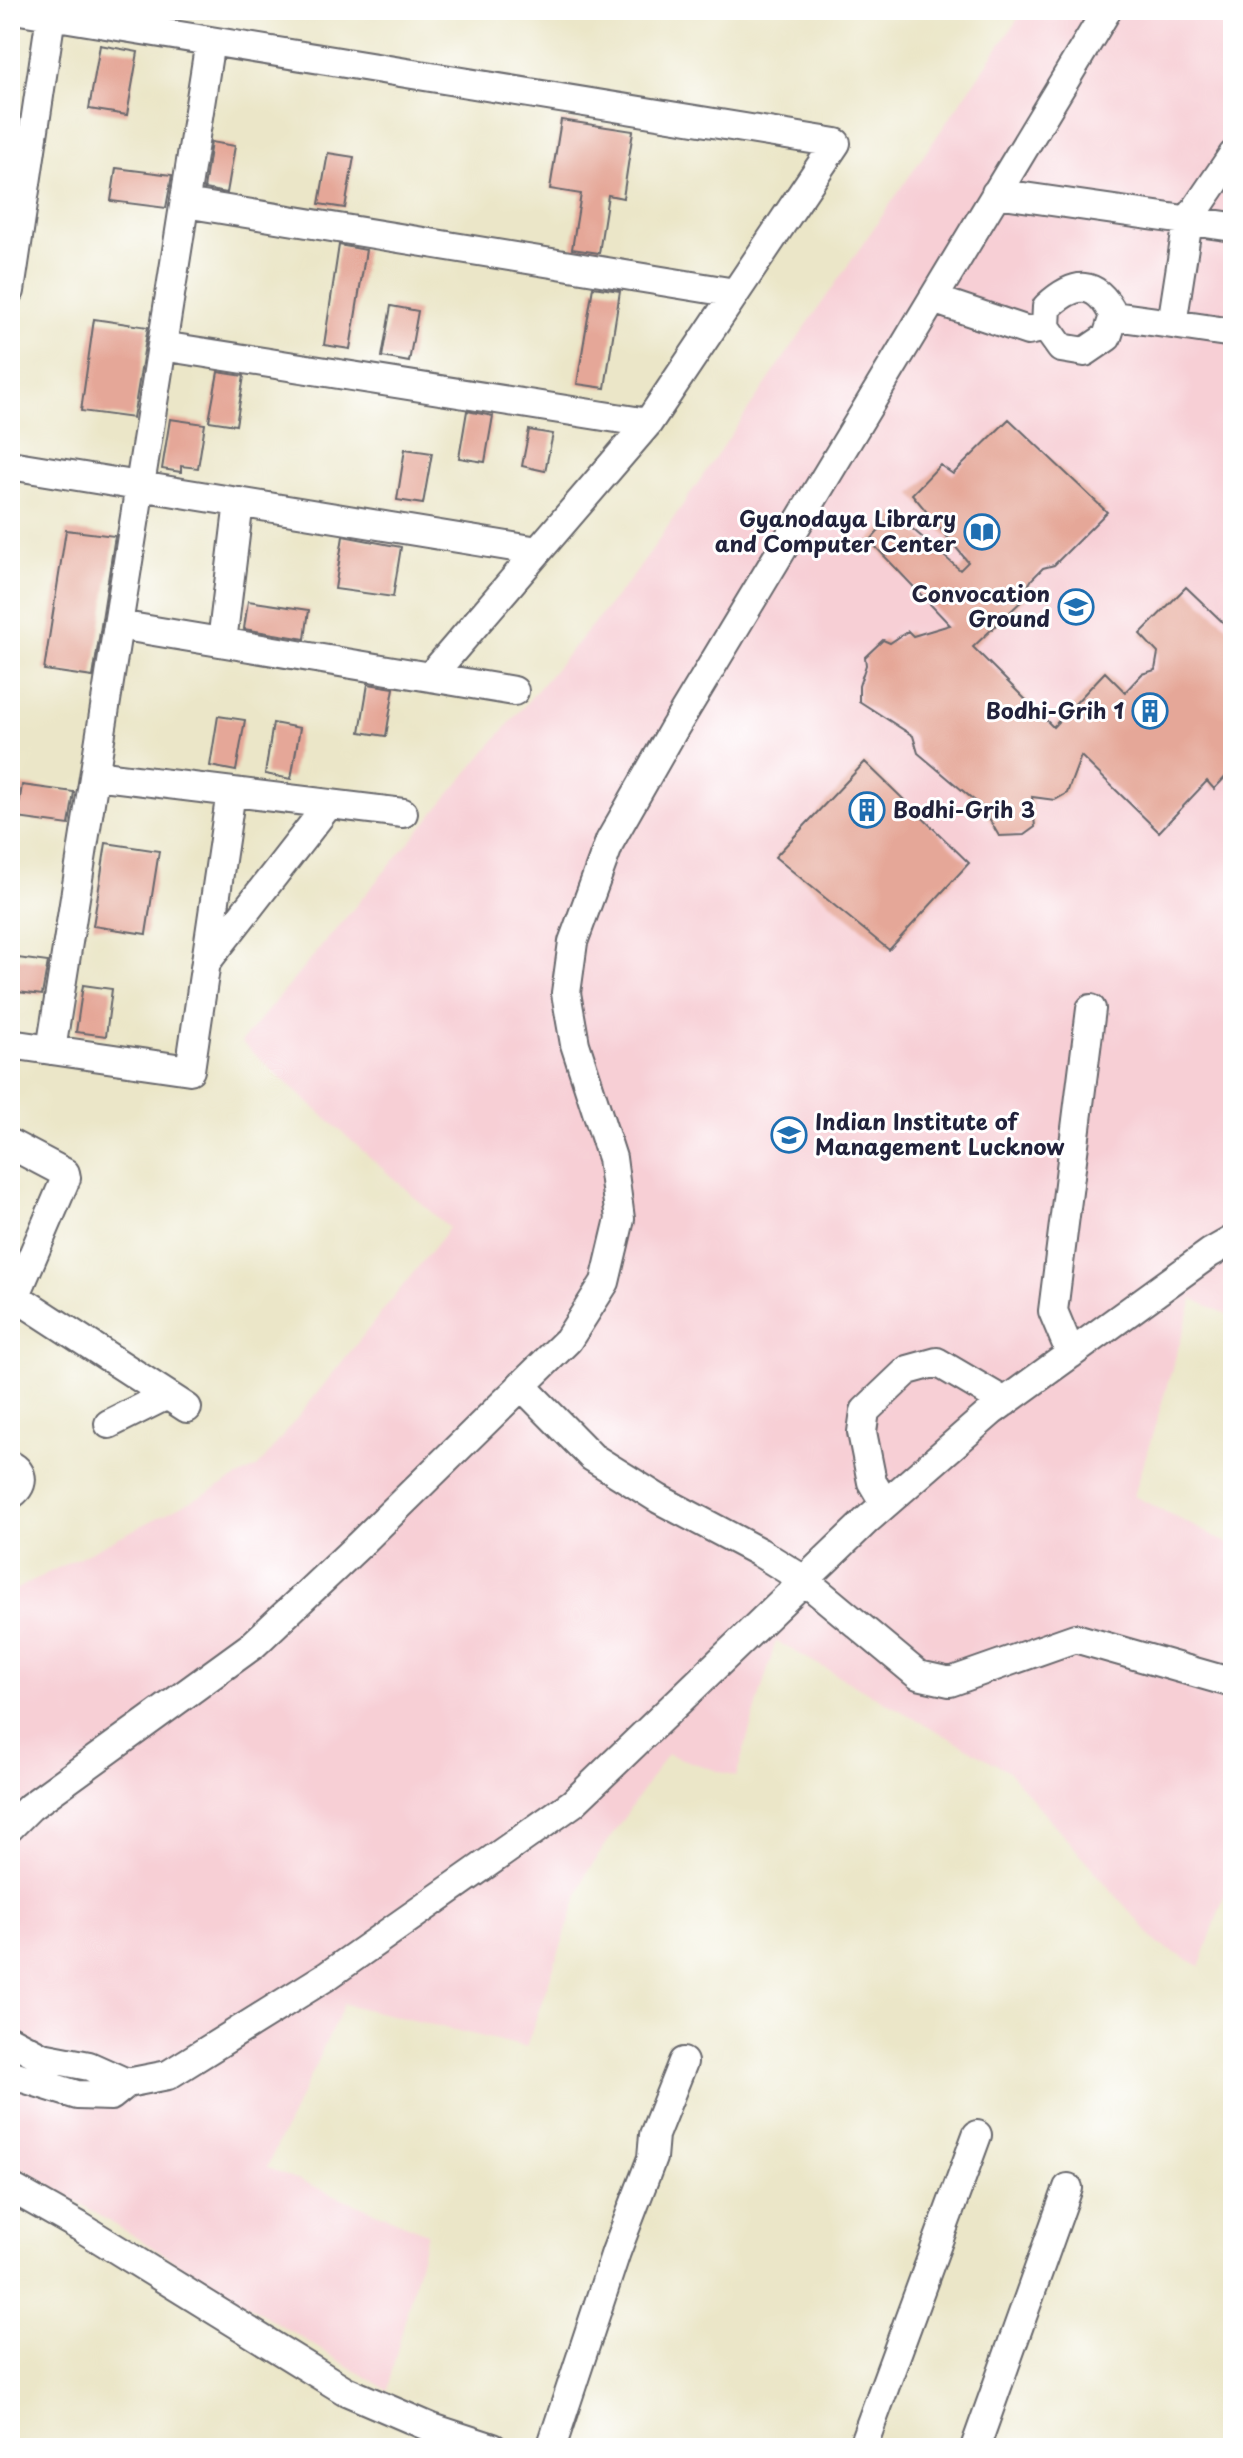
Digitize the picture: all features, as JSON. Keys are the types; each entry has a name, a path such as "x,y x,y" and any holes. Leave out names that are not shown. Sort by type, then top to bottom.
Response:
{"street":[{"path":"10,21 12,10"},
{"path":"20,10 61,14 836,143 648,423 430,677"},
{"path":"10,1827 30,1807 253,1645 568,1340 605,1282 620,1219 612,1158 575,1044 566,993 573,942 610,841 1107,10"},
{"path":"10,291 61,14"},
{"path":"51,1050 210,41"},
{"path":"1172,324 1188,221 1233,155"},
{"path":"996,193 1233,227"},
{"path":"185,203 735,293"},
{"path":"1076,287 1094,289 1107,300 1114,316 1107,337 1085,352 1061,348 1046,327 1047,307 1061,294 1076,287"},
{"path":"933,299 1028,331 1046,327"},
{"path":"1114,316 1233,333"},
{"path":"162,346 648,423"},
{"path":"10,465 538,551"},
{"path":"222,642 239,502"},
{"path":"118,625 514,691"},
{"path":"95,775 403,813"},
{"path":"10,1044 190,1070 231,792"},
{"path":"206,962 329,804"},
{"path":"1071,1354 1053,1311 1091,1009"},
{"path":"10,1144 65,1173 66,1178 12,1300 177,1402 109,1424"},
{"path":"10,2074 77,2095 111,2096 127,2083 168,2075 300,1993 471,1877 573,1803 885,1504 1005,1402 1210,1253 1233,1240"},
{"path":"885,1504 872,1482 862,1432 865,1411 908,1370 937,1362 1005,1402"},
{"path":"521,1385 592,1457 659,1499 759,1552 804,1580 918,1675 950,1682 1075,1638 1233,1683"},
{"path":"10,1465 18,1471 21,1481 18,1490 10,1495"},
{"path":"10,2040 42,2057 89,2066 127,2083"},
{"path":"551,2448 616,2252 652,2158 654,2135 683,2062"},
{"path":"862,2448 977,2135"},
{"path":"10,2187 79,2226 346,2391 432,2428 493,2448"},
{"path":"975,2448 1068,2188"}],"shaded area":[{"name":"Indian Institute of Management Lucknow","path":"1024,10 1233,10 1233,1317 1193,1299 1134,1496 1233,1546 1233,1870 1200,1966 1158,1944 1007,1770 776,1641 736,1777 667,1754 586,1874 526,2047 344,2004 267,2167 427,2233 387,2390 20,2167 10,2142 10,1592 258,1467 449,1228 241,1042 635,574"}],"building":[{"path":"100,45 138,52 127,115 89,109"},
{"path":"561,120 633,131 623,198 608,195 599,253 572,249 581,194 550,189"},
{"path":"211,142 235,146 227,193 204,189"},
{"path":"328,153 354,157 345,208 319,204"},
{"path":"116,168 172,175 166,208 111,201"},
{"path":"339,245 366,250 350,349 324,345"},
{"path":"593,287 620,291 605,388 577,384"},
{"path":"391,306 418,311 409,362 382,357"},
{"path":"94,319 148,327 133,418 81,411"},
{"path":"218,372 244,376 236,425 209,421"},
{"path":"467,411 493,416 485,462 459,458"},
{"path":"170,419 205,424 198,468 181,466 181,472 162,469"},
{"path":"1009,419 1107,512 1054,565 1043,568 1032,579 1026,589 1028,595 973,647 1053,727 1105,672 1125,692 1142,674 1155,670 1158,653 1140,634 1186,587 1233,632 1233,769 1214,789 1207,781 1159,832 1081,756 1067,793 1055,800 1032,797 1035,827 1024,835 999,836 982,807 918,753 913,736 859,701 865,657 883,640 890,643 908,631 913,636 950,625 870,541 894,513 960,570 968,562 912,494 940,465 953,474"},
{"path":"529,430 553,434 545,471 522,466"},
{"path":"405,449 432,453 423,504 397,500"},
{"path":"66,530 115,536 93,677 44,670"},
{"path":"343,536 401,547 393,597 335,589"},
{"path":"248,601 309,610 305,639 244,629"},
{"path":"368,684 394,688 386,736 360,732"},
{"path":"218,716 245,720 236,771 210,766"},
{"path":"273,723 300,728 291,779 265,774"},
{"name":"Bodhi-Grih 3","path":"865,762 969,863 889,950 775,857"},
{"path":"22,785 74,792 69,825 17,818"},
{"path":"106,843 159,851 146,934 93,926"},
{"path":"10,957 48,962 42,995 10,991"},
{"path":"83,985 112,989 106,1036 76,1032"}],"place":[{"name":"Gyanodaya Library and Computer Center","path":"982,532"},
{"name":"Convocation Ground","path":"1076,607"},
{"name":"Bodhi-Grih 1","path":"1150,711"},
{"name":"Bodhi-Grih 3","path":"867,810"},
{"name":"Indian Institute of Management Lucknow","path":"789,1135"}]}
